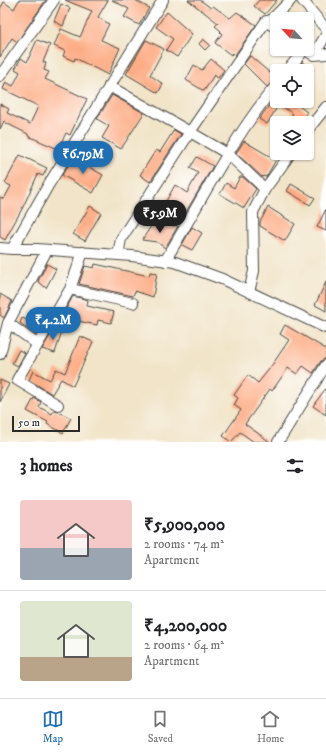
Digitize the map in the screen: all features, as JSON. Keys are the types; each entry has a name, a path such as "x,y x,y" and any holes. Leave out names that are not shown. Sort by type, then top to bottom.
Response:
{"street":[{"path":"0,76 54,0"},
{"path":"12,249 163,0"},
{"path":"118,255 121,239 190,132 266,21 270,21 291,0"},
{"path":"302,0 326,29"},
{"path":"266,21 270,24"},
{"path":"314,55 326,35"},
{"path":"314,55 326,54"},
{"path":"293,64 299,56"},
{"path":"110,86 228,154 265,189"},
{"path":"165,261 228,154 258,106 270,92"},
{"path":"314,122 326,107"},
{"path":"249,292 254,271 253,212 265,189 286,160"},
{"path":"0,248 83,252 175,262 222,279 326,328"},
{"path":"0,354 8,324 47,250"},
{"path":"58,405 17,380 70,288 83,252"},
{"path":"70,288 133,303"},
{"path":"8,324 37,344"},
{"path":"278,442 326,365"}],"building":[{"path":"19,0 46,0 17,42 12,38 0,57 0,9 4,2 14,9"},
{"path":"65,0 108,0 98,17 109,24 101,40 120,48 108,75 75,58 74,61 63,56 65,51 54,46 61,29 80,37 92,11"},
{"path":"112,0 135,0 149,8 139,25 124,17 129,9"},
{"path":"188,0 200,0 211,8 213,6 230,18 237,12 256,25 235,55 233,53 231,55 215,43 222,34 220,32 221,31 215,26 218,23"},
{"path":"259,0 277,0 265,14 254,6"},
{"path":"61,4 70,8 63,26 54,21"},
{"path":"167,12 192,34 177,57 166,50 173,39 156,27"},
{"path":"203,39 210,45 205,50 199,44"},
{"path":"37,40 50,45 43,62 46,63 44,70 49,72 45,79 87,99 70,135 66,133 58,149 28,136 28,134 4,121 0,129 0,104 9,109 7,113 30,124 36,111 38,106 3,89 6,82 13,86 20,72 15,69 21,58 27,62"},
{"path":"146,40 164,49 150,75 163,84 158,93 126,74"},
{"path":"250,56 270,73 270,84 267,87 244,64"},
{"path":"211,59 224,70 218,78 214,75 204,91 186,80 194,65 202,70"},
{"path":"112,95 144,113 121,149 102,138 109,126 97,119"},
{"path":"270,104 270,108 277,108 272,116 270,116 267,124 259,119"},
{"path":"285,108 302,108 307,112 304,116 292,116 293,114"},
{"path":"174,130 181,134 150,182 140,175 156,150 160,152"},
{"path":"244,141 270,156 270,160 276,160 266,177 262,177 236,153"},
{"path":"20,155 47,168 43,176 38,174 23,207 5,240 0,237 0,197 4,199 11,186 5,183"},
{"path":"197,157 213,166 180,222 161,210 175,185 187,193 198,173 190,168"},
{"path":"73,158 103,175 93,193 62,175"},
{"path":"240,177 243,177 256,189 244,208 220,194 226,183 234,188"},
{"path":"291,184 315,198 310,205 287,191"},
{"path":"90,206 101,213 85,241 73,234"},
{"path":"268,207 295,224 285,241 260,226 260,222"},
{"path":"326,209 326,231 317,227"},
{"path":"153,223 178,226 165,248 157,242 142,240"},
{"path":"192,227 202,233 192,250 182,245"},
{"path":"47,264 56,269 46,288 38,281"},
{"path":"95,264 149,276 150,272 157,273 153,297 135,291 133,296 79,284 85,266 94,268"},
{"path":"326,282 326,311 315,305"},
{"path":"0,294 12,301 4,318 0,315"},
{"path":"73,296 88,300 87,306 114,312 111,323 98,320 97,325 63,318"},
{"path":"22,318 41,325 36,335 20,323"},
{"path":"285,325 326,349 326,358 321,361 313,373 303,366 297,374 288,368 272,391 270,389 245,424 270,442 254,442 240,432 231,442 223,436 241,410 234,405 238,398 234,395 248,375 258,383 270,368 289,340 280,334"},
{"path":"54,329 62,331 55,353 42,349"},
{"path":"80,336 93,342 73,386 61,379 52,394 29,380 33,371 50,380 56,369 65,373"},
{"path":"19,350 25,353 18,366 12,363"},
{"path":"0,380 9,384 0,402"},
{"path":"326,388 326,415 313,406"},
{"path":"34,398 41,402 39,407 52,414 54,410 71,418 63,433 47,424 48,422 27,411"}]}
